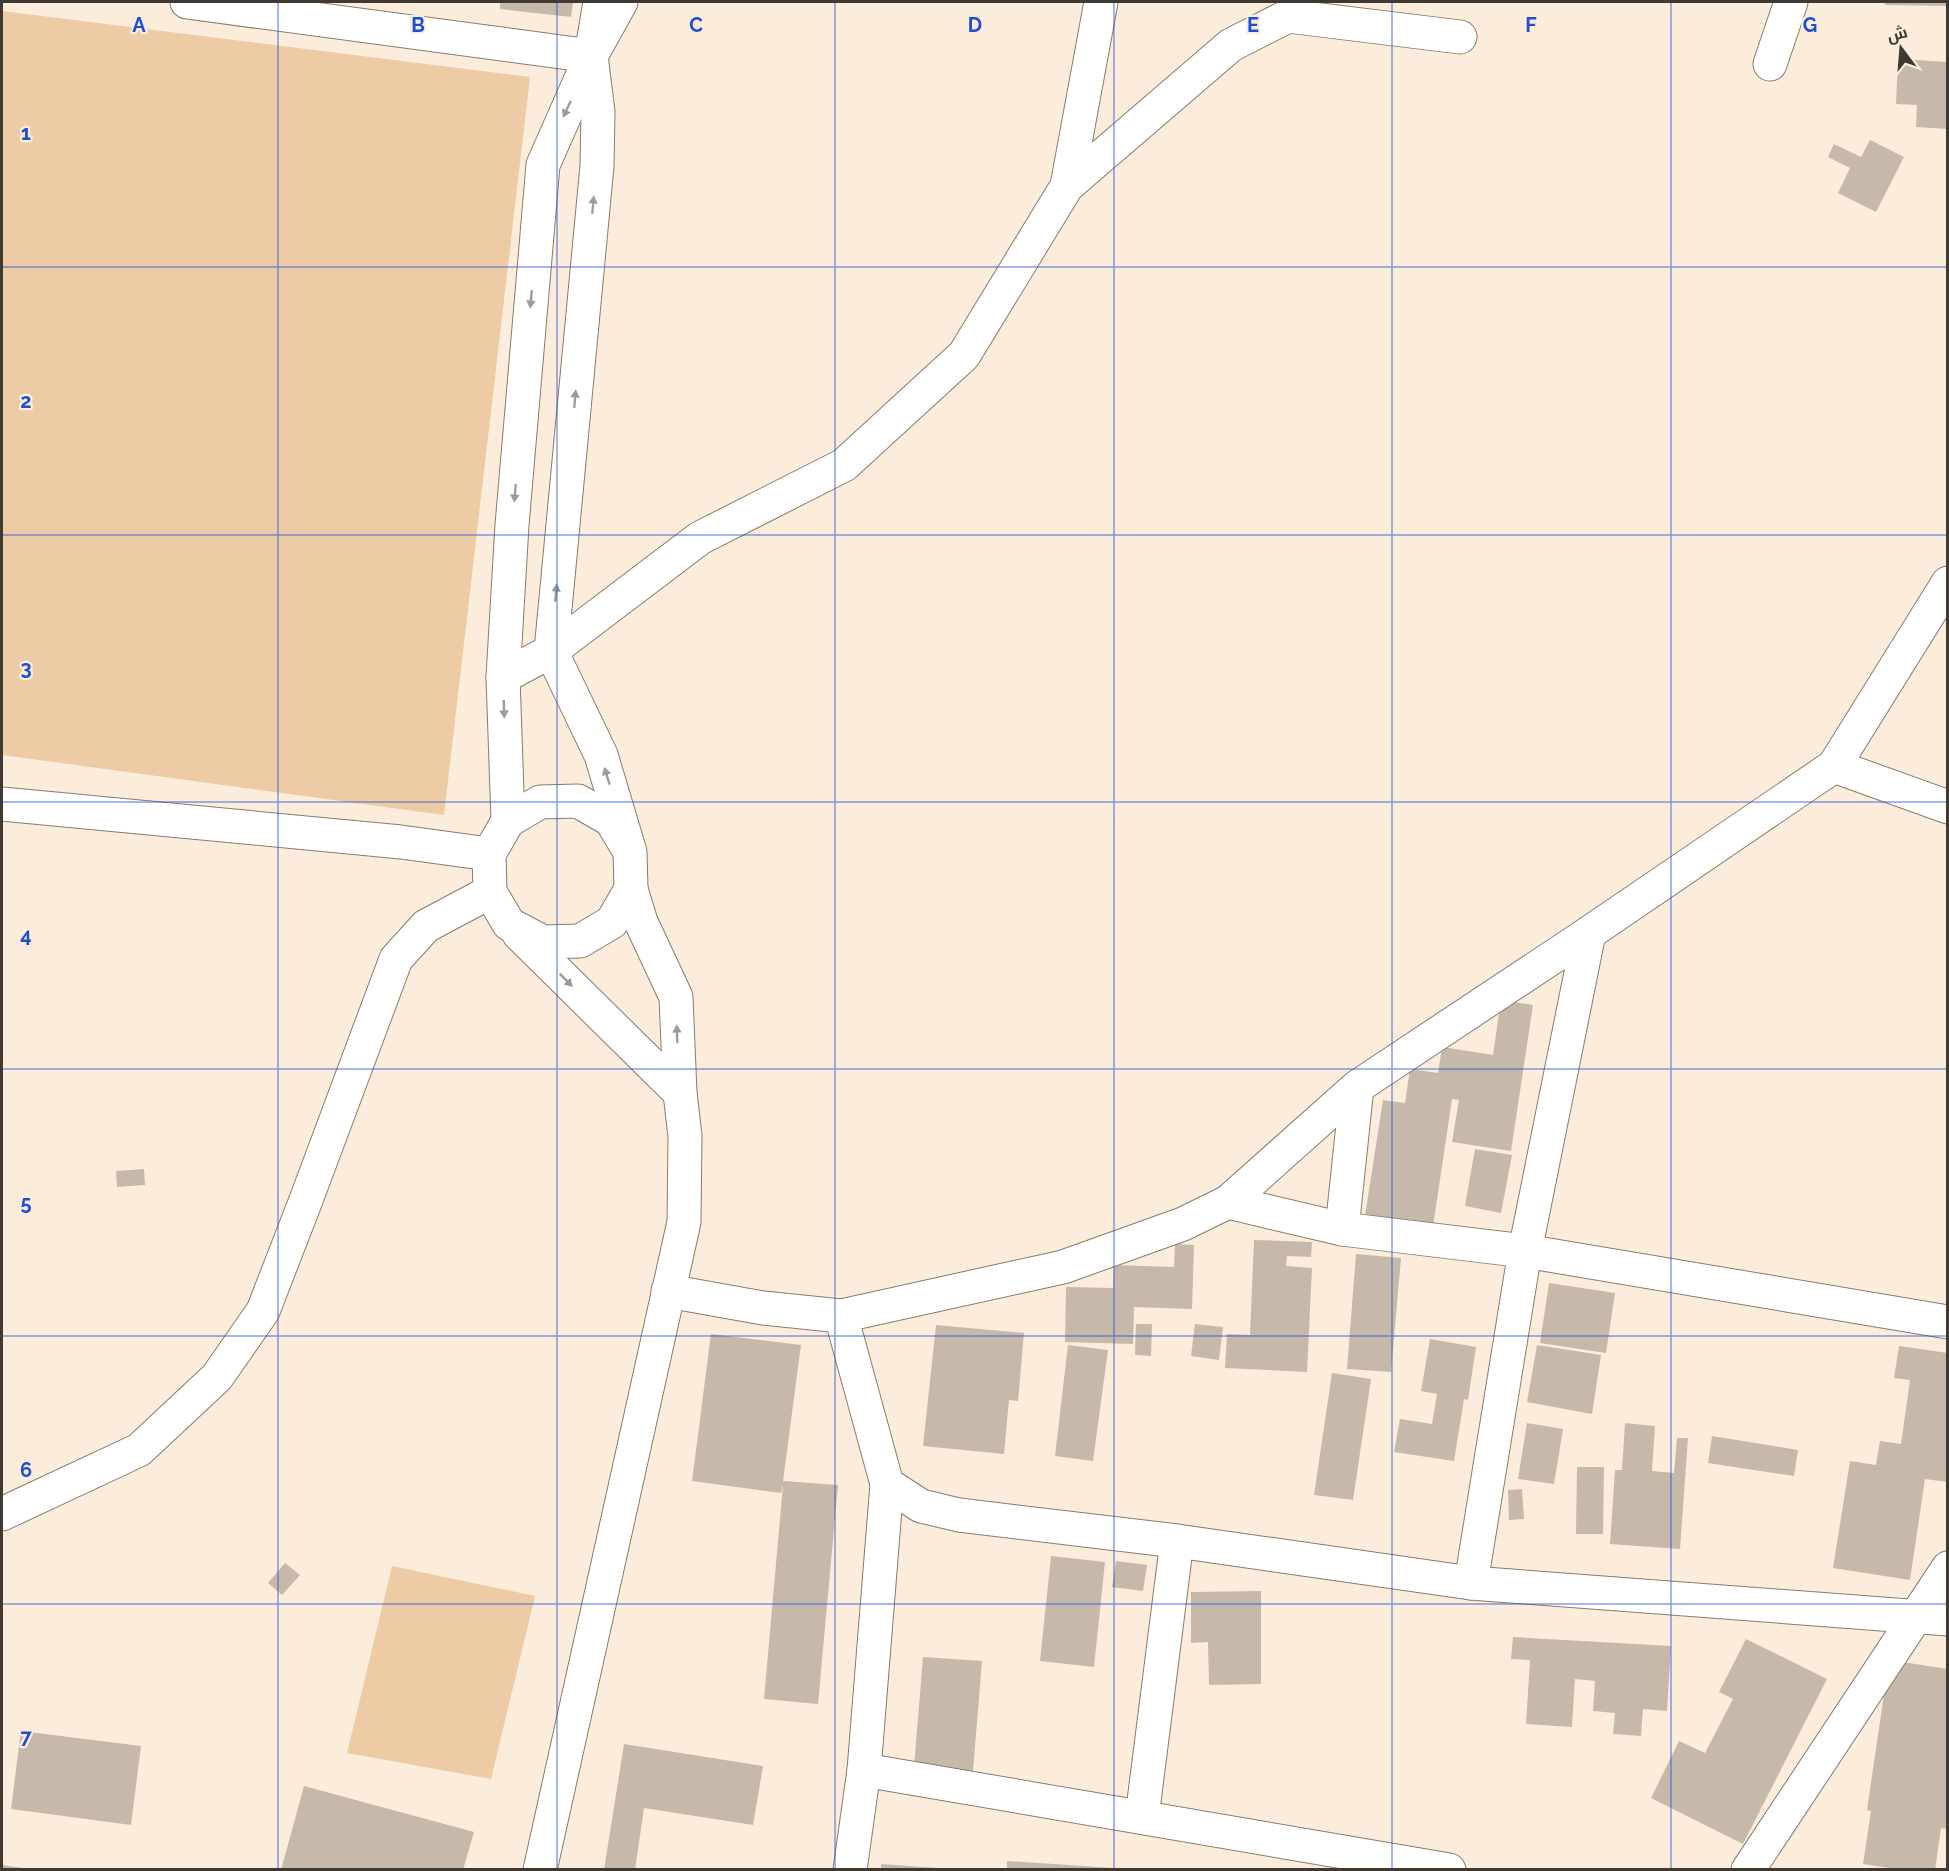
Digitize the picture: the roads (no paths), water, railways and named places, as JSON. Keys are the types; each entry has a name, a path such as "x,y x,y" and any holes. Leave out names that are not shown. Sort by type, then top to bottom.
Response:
{"street":[{"path":"187,2 591,56"},
{"path":"540,1869 684,1222 685,1136 680,1093 676,997 641,922 631,890 630,852 601,755 550,651 597,166 598,112 591,56 600,2"},
{"path":"508,821 503,677 513,514 543,165 591,56 621,2"},
{"path":"1067,186 1101,2"},
{"path":"503,677 550,651 700,538 844,465 964,355 1067,186 1231,45 1265,2"},
{"path":"1770,64 1791,2"},
{"path":"1231,45 1288,16 1460,37"},
{"path":"668,1291 763,1308 841,1316 1063,1267 1183,1224 1228,1202 1357,1088 1834,766 1947,583"},
{"path":"1834,766 1947,807"},
{"path":"630,852 611,820 578,801 540,802 508,821 489,854 490,892 509,924 680,1093"},
{"path":"2,804 401,842 489,854"},
{"path":"509,924 543,942 580,941 612,922 631,890"},
{"path":"2,1514 138,1450 217,1377 263,1311 396,959 426,926 490,892"},
{"path":"1472,1583 1525,1251 1589,933"},
{"path":"1342,1230 1357,1088"},
{"path":"1228,1202 1342,1230 1525,1251 1947,1322"},
{"path":"841,1316 887,1484 864,1770 850,1869"},
{"path":"887,1484 921,1506 959,1515 1177,1541 1472,1583 1947,1619"},
{"path":"1142,1817 1177,1541"},
{"path":"1748,1869 1947,1568"},
{"path":"864,1770 1449,1869"}]}
